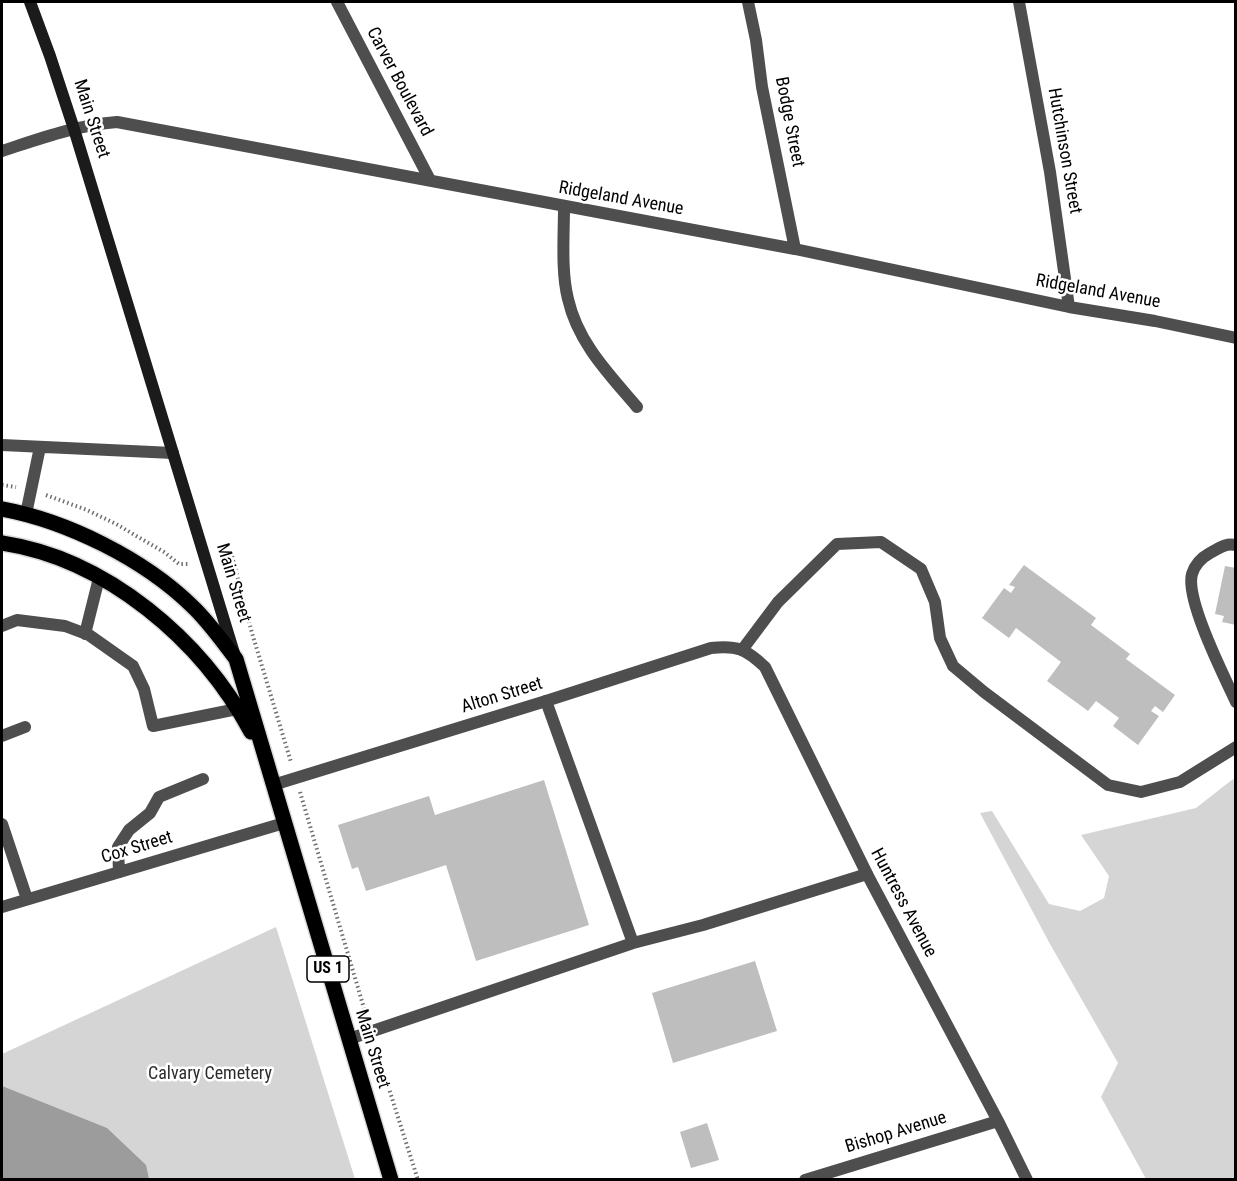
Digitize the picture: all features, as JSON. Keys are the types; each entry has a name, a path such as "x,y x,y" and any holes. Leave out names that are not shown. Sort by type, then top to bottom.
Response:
{"main road":[{"name":"US 1","path":"2,509 50,522 105,546 151,573 191,605 212,627 236,659"},
{"name":"US 1","path":"2,543 44,553 76,566 129,595 182,639 205,665 237,709 265,759"},
{"name":"Main Street","path":"236,659 391,1179"}],"street":[{"name":"Main Street","path":"30,2 74,129 236,659"},
{"name":"Carver Boulevard","path":"337,2 430,180"},
{"name":"Bodge Street","path":"748,2 762,87 795,249"},
{"name":"Hutchinson Street","path":"1019,2 1050,172 1069,307"},
{"name":"Ridgeland Avenue","path":"2,151 74,129 96,124 117,123 795,249 1069,307 1155,321 1236,338"},
{"path":"564,207 565,276 567,298 574,320 585,343 638,407"},
{"path":"2,445 173,453"},
{"path":"26,514 40,447"},
{"path":"742,650 778,602 837,544 881,542 921,569 935,602 940,638 953,666 1108,785 1141,792 1180,782 1236,747"},
{"path":"1236,545 1227,544 1201,558 1192,575 1192,597 1236,702"},
{"path":"85,634 99,578"},
{"path":"2,626 16,620 65,626 85,634 133,666 144,688 153,726 237,709"},
{"name":"Alton Street","path":"273,785 711,648 727,646 742,650"},
{"name":"Huntress Avenue","path":"742,650 752,655 765,668 867,874 1027,1179"},
{"path":"546,701 633,943"},
{"path":"2,736 25,727"},
{"path":"119,872 118,847 129,830 150,813 159,797 203,779"},
{"name":"Cox Street","path":"2,907 284,823"},
{"path":"2,824 27,899"},
{"path":"349,1039 633,943 703,925 867,874"},
{"name":"Bishop Avenue","path":"805,1179 998,1121"}],"path":[{"path":"206,560 232,556 252,633 370,1032 418,1179"}],"green space":[{"path":"1233,779 1236,784 1235,1179 1146,1179 1101,1097 1118,1063 1050,944 980,813 992,811 1049,904 1080,911 1104,898 1109,876 1081,835 1196,808"},
{"name":"Calvary Cemetery","path":"276,927 355,1179 2,1179 2,1054"}],"shaded area":[{"path":"2,1086 107,1128 146,1165 149,1179 2,1179"}],"building":[{"path":"1024,565 1096,618 1091,625 1130,654 1126,659 1175,695 1163,712 1155,706 1151,711 1159,716 1138,745 1113,726 1119,718 1096,701 1088,711 1047,681 1061,662 1016,628 1009,638 982,618 1004,588 1011,593 1015,587 1009,585"},
{"path":"1225,566 1236,568 1236,625 1222,622 1224,616 1215,614"},
{"path":"544,780 589,925 476,961 446,865 366,891 358,867 352,869 338,825 429,796 435,815"},
{"path":"755,961 777,1031 673,1063 652,993"},
{"path":"707,1123 719,1160 691,1168 680,1132"}]}
